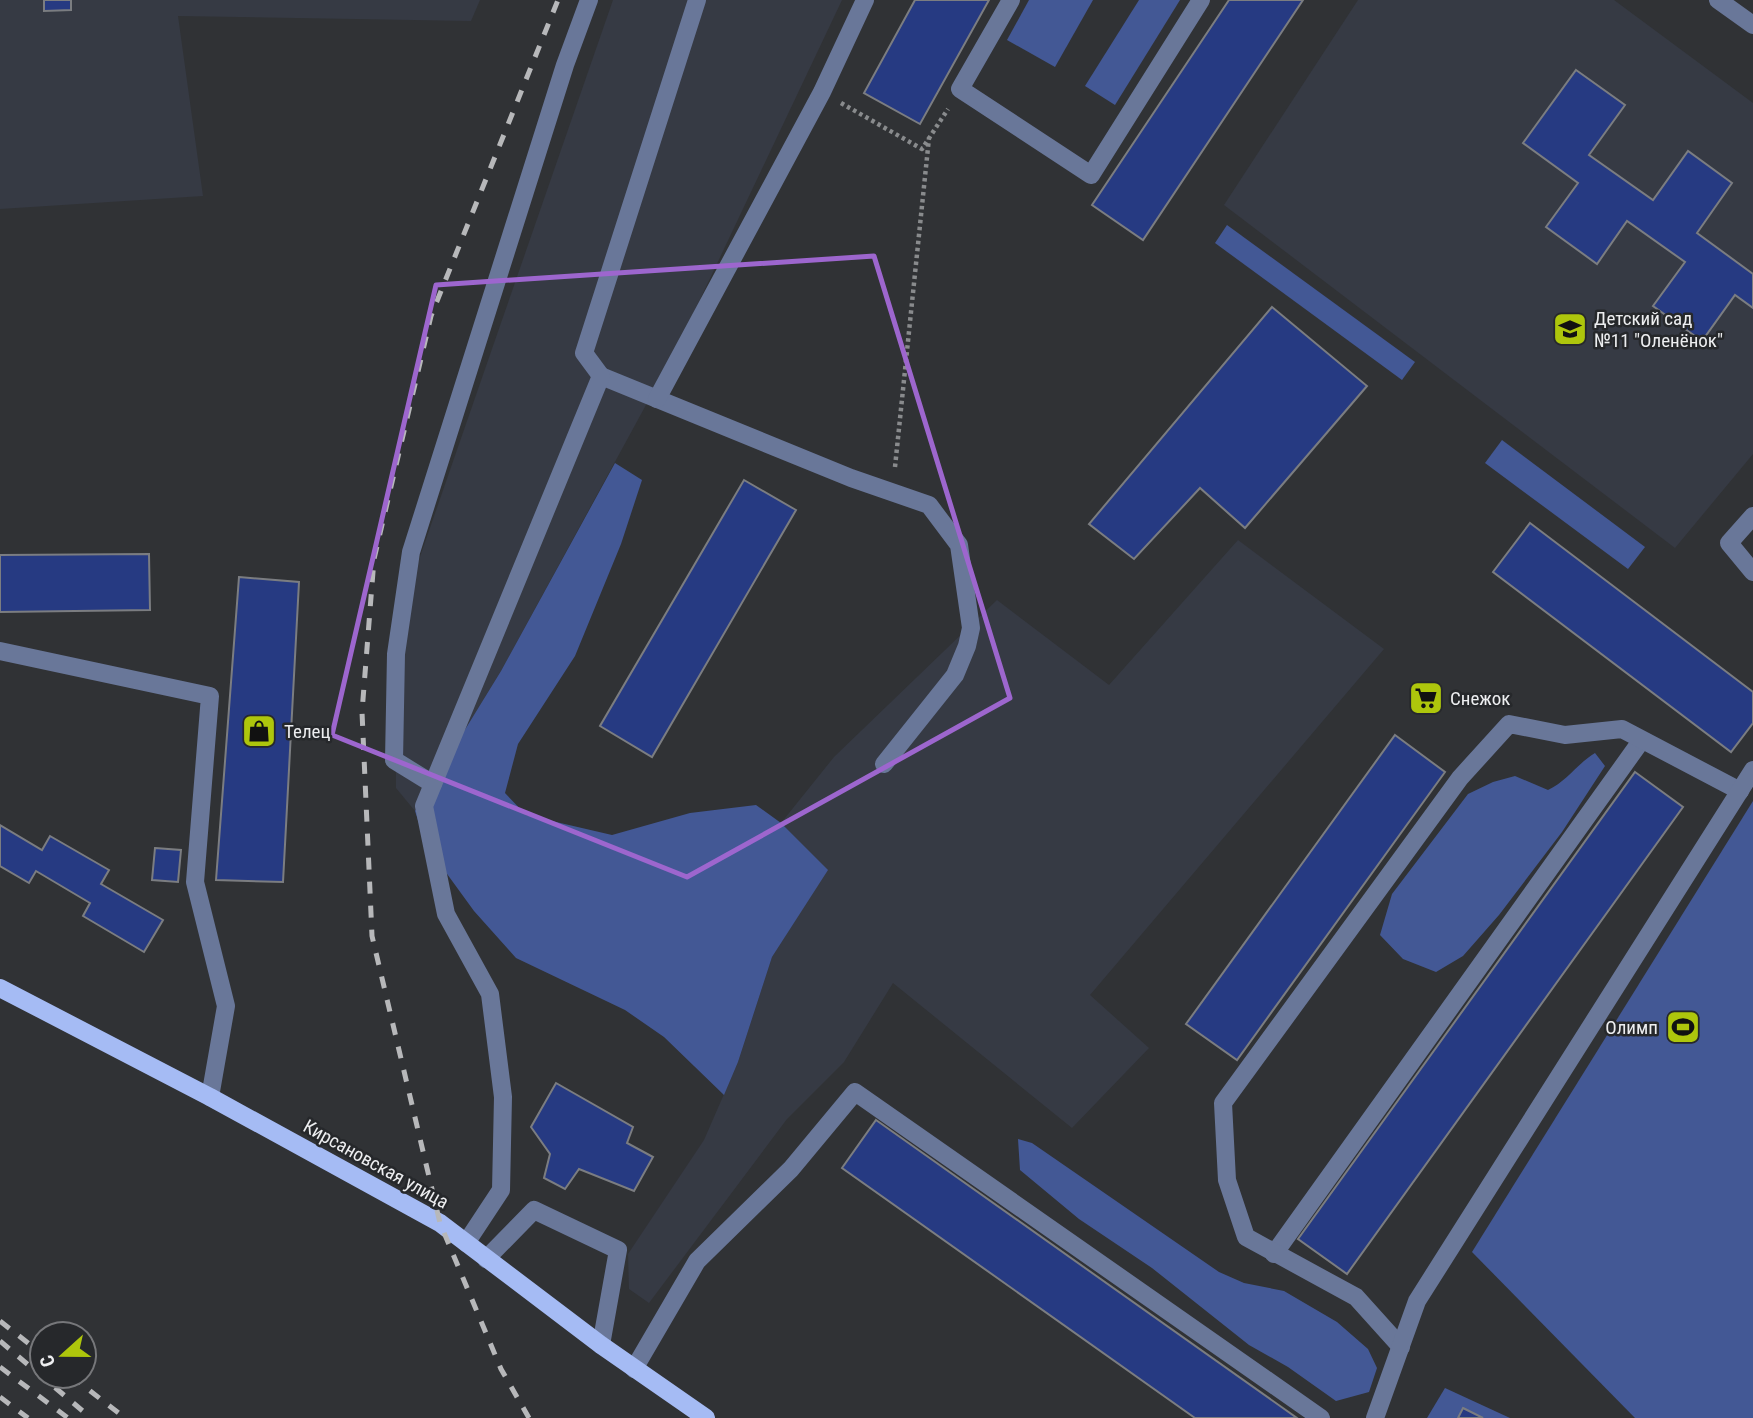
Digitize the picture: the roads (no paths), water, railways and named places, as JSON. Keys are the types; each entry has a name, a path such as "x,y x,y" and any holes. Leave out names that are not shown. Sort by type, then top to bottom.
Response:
{"main road":[{"name":"Кирсановская улица","path":"0,988 211,1097 440,1223 601,1345 706,1418"}],"lane":[{"path":"433,784 394,760 396,654 411,552 565,65 589,0"},
{"path":"697,0 584,353 601,376 929,505 959,545 971,628 955,675 884,764"},
{"path":"657,399 822,92 865,0"},
{"path":"1011,0 960,89 1091,175 1201,0"},
{"path":"1718,0 1753,25"},
{"path":"466,1243 501,1190 503,1097 490,995 446,914 424,806 601,376"},
{"path":"1753,516 1729,543 1753,572"},
{"path":"0,651 210,696 195,882 226,1006 211,1097"},
{"path":"1401,1347 1356,1297 1246,1237 1227,1180 1223,1103 1460,778 1509,724 1565,735 1622,729 1740,791"},
{"path":"1275,1254 1641,741"},
{"path":"1375,1418 1418,1301 1753,770"},
{"path":"634,1369 697,1261 790,1169 855,1092 1321,1418"},
{"path":"486,1259 534,1210 618,1250 601,1345"}],"railway":[{"path":"529,1418 501,1369 440,1223 372,936 362,712 374,559 431,316 558,0"},
{"path":"0,1321 28,1343"},
{"path":"0,1341 91,1418"},
{"path":"0,1367 68,1418"},
{"path":"89,1390 125,1418"},
{"path":"0,1397 28,1418"}],"place":[{"name":"Детский сад №11 \"Оленёнок\"","path":"1570,329"},
{"name":"Снежок","path":"1426,698"},
{"name":"Телец","path":"259,731"},
{"name":"Олимп","path":"1683,1027"}]}
